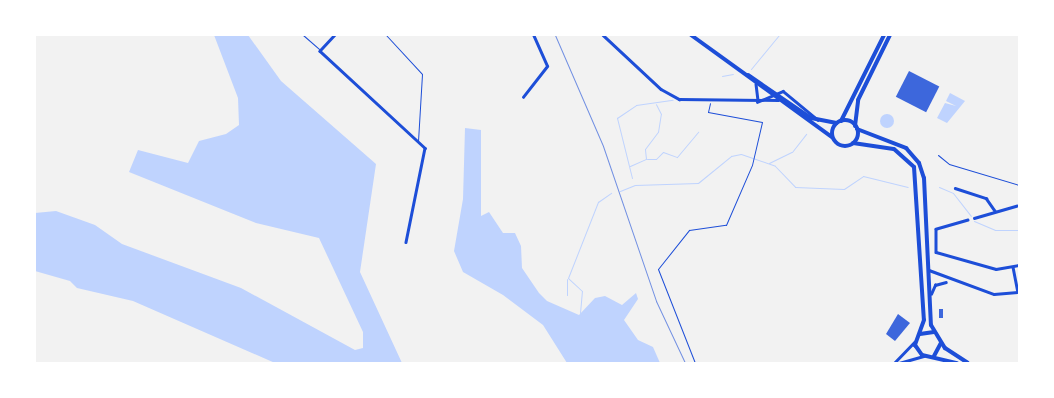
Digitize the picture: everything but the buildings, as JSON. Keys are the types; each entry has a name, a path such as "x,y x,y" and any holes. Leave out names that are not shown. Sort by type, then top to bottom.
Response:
{"main road":[{"path":"692,35 773,93 819,121 839,122 856,127 906,148 919,163 924,178 929,302 936,334 941,342 968,363"},
{"path":"832,137 884,35"},
{"path":"853,143 858,100 890,35"},
{"path":"744,73 756,84 773,93 778,100 832,137 840,146 853,143 894,149 907,157 916,172 924,311 920,334 915,340 916,350 924,356 932,356 957,363"},
{"path":"920,334 936,334"},
{"path":"932,356 941,342"}],"street":[{"path":"335,35 320,51 425,148 406,242"},
{"path":"523,97 547,66 533,35"},
{"path":"603,35 666,93 686,102 754,103 778,100"},
{"path":"754,103 760,94 756,84"},
{"path":"754,103 773,93"},
{"path":"955,188 986,198 994,211"},
{"path":"974,218 1019,204"},
{"path":"968,220 936,229 936,252 996,269 1019,265"},
{"path":"927,268 955,283 1000,296 1018,292 1013,266"},
{"path":"929,302 935,285 955,283"},
{"path":"894,363 915,340"},
{"path":"900,363 924,356"}],"lane":[{"path":"303,35 320,51"},
{"path":"386,35 422,74 418,142"}],"path":[{"path":"695,363 669,305 658,268 689,230 726,225 752,159 762,122 708,112 711,103"},
{"path":"938,155 949,164 994,174 1019,185"}],"water":[{"path":"214,35 248,35 281,81 376,164 360,272 402,363 275,363 133,301 77,288 70,281 35,271 35,213 56,211 95,225 122,244 241,288 355,350 363,348 363,332 319,238 256,223 129,172 138,150 188,163 199,141 226,134 239,125 238,98"},
{"path":"950,93 965,101 947,123 937,118 945,103 956,106 946,101"},
{"path":"884,114 890,114 894,121 890,128 884,128 880,124 880,118"},
{"path":"465,128 481,130 481,216 489,212 503,233 515,233 521,246 522,268 539,293 547,301 579,315 595,298 605,296 622,305 636,293 638,299 624,320 638,340 653,347 660,363 567,363 543,325 503,295 463,272 454,251 463,199"}],"waterway":[{"path":"751,69 779,35"},
{"path":"722,76 733,74"},
{"path":"632,178 617,118 636,105 673,100"},
{"path":"630,166 646,159 645,149 658,132 661,114 656,104"},
{"path":"647,159 656,159 663,152 677,157 698,132"},
{"path":"769,163 792,152 806,134"},
{"path":"620,191 635,185 698,183 731,156 741,154 775,166 795,187 844,189 863,176 908,187"},
{"path":"939,187 953,193 971,216"},
{"path":"580,313 582,291 568,278 598,202 611,193"},
{"path":"974,221 995,230 1019,230"},
{"path":"567,279 567,295"}],"railway":[{"path":"555,35 603,146 656,301 685,363"}]}
